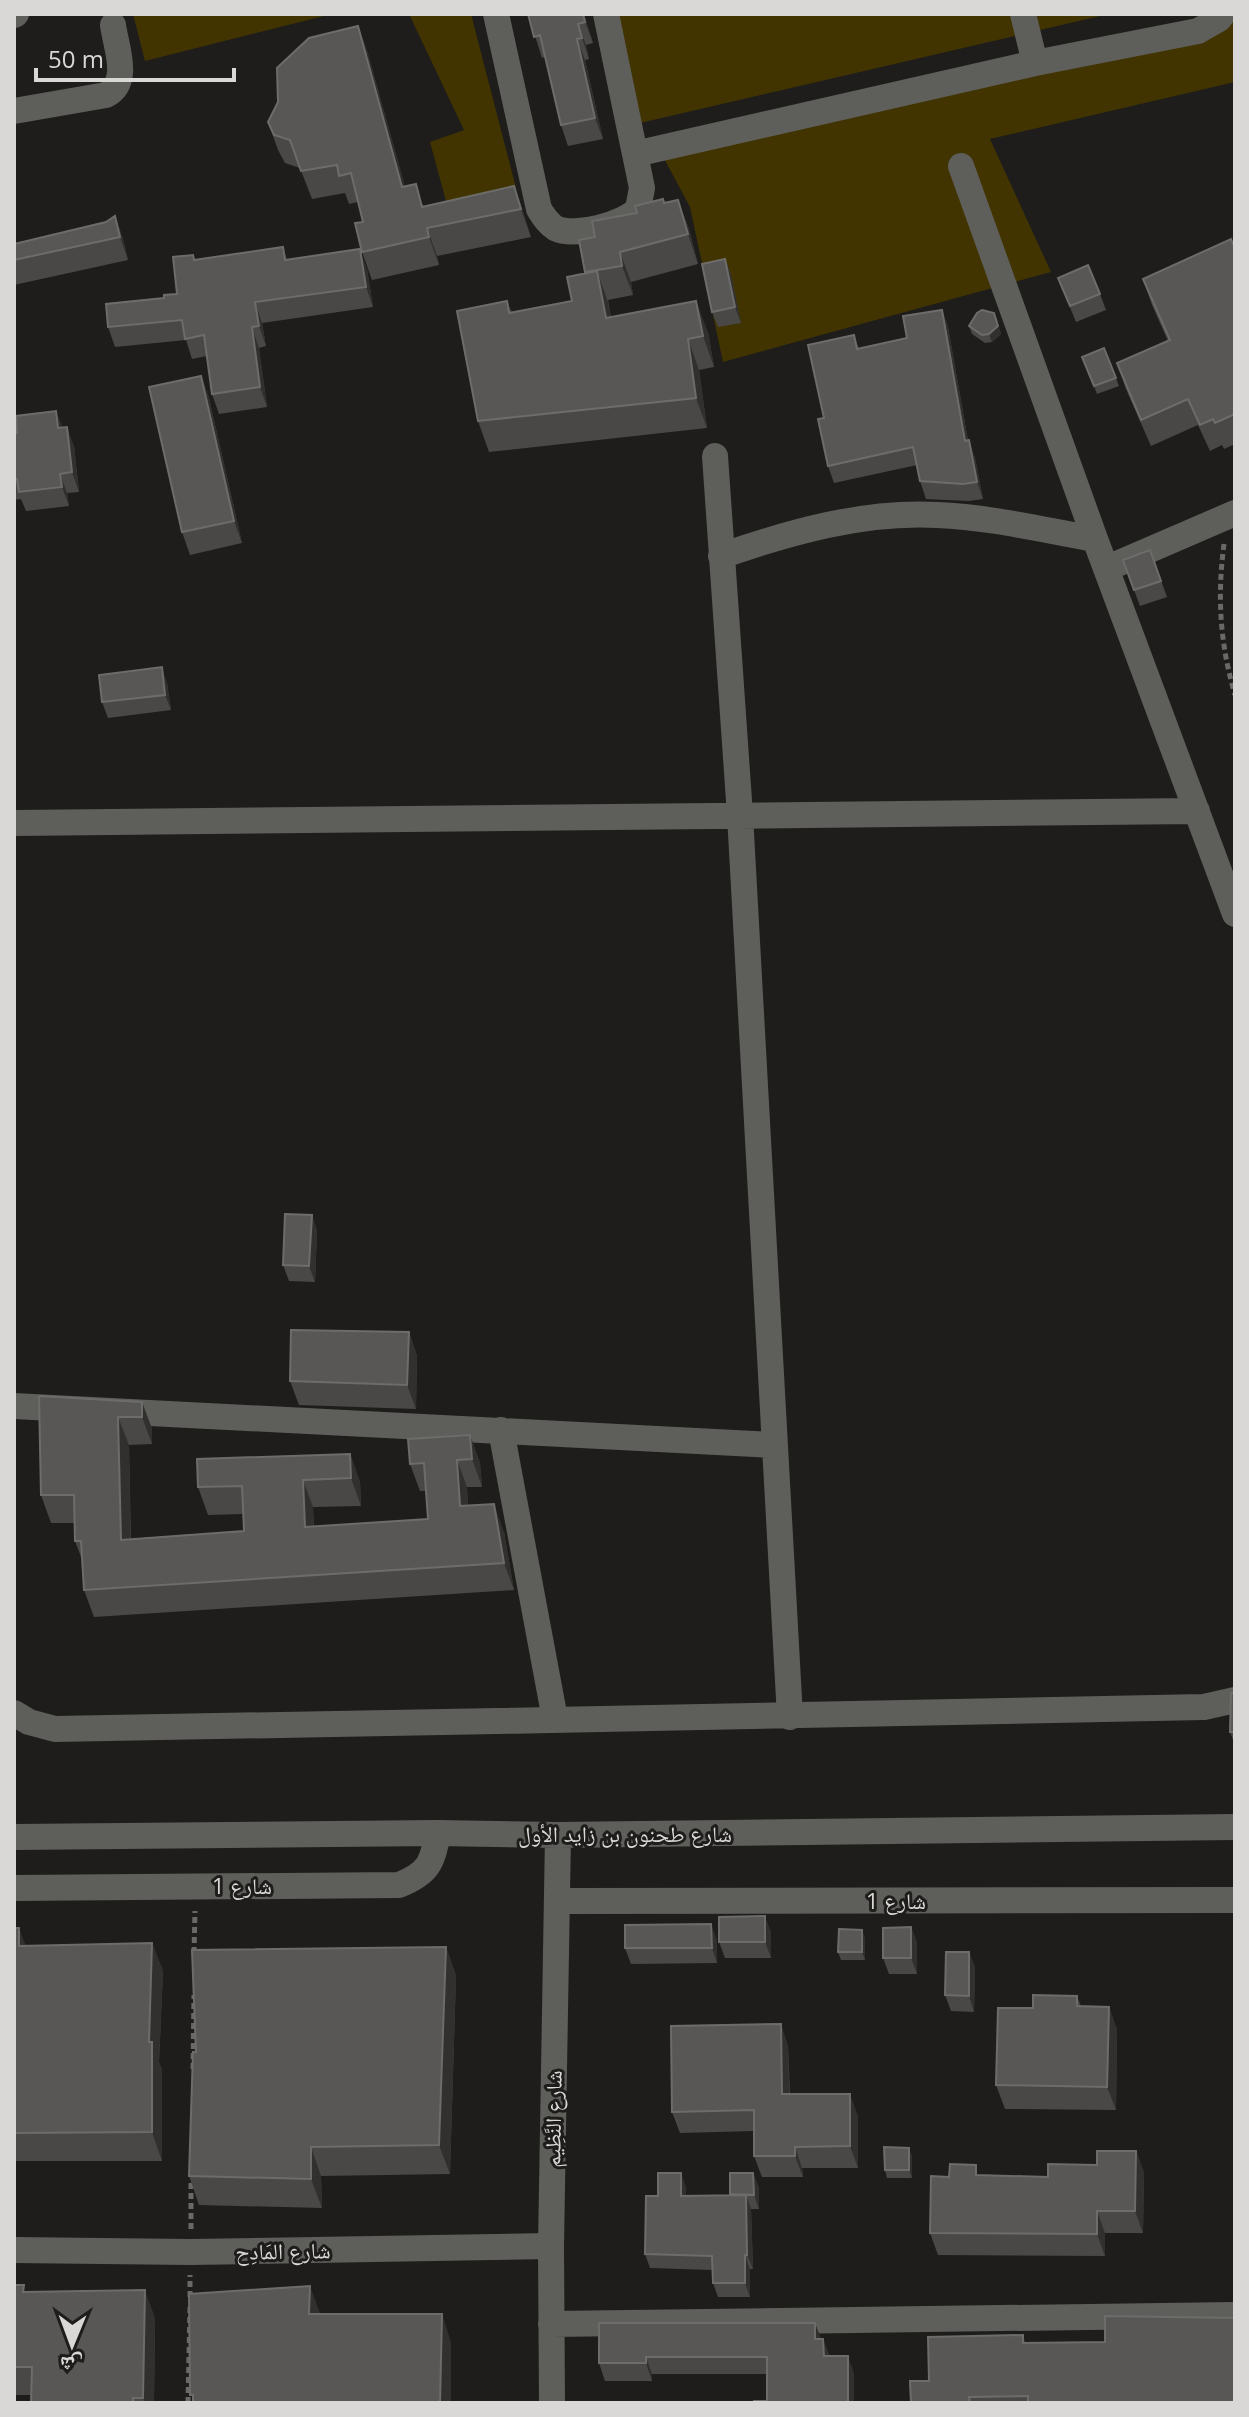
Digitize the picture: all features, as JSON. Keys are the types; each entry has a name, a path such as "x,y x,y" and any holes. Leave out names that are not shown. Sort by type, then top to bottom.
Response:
{"street":[{"path":"496,14 535,196 545,219 554,227 566,231 621,222 631,217 642,199 606,14"},
{"path":"1023,14 1035,63"},
{"path":"635,154 1035,63 1198,31 1223,14"},
{"path":"14,111 106,95 113,91 121,76 113,25"},
{"path":"961,166 1095,539 1235,914"},
{"path":"715,456 740,815 790,1717"},
{"path":"1106,569 1232,514"},
{"path":"721,556 821,527 902,515 967,517 1095,539"},
{"path":"14,823 1197,811"},
{"path":"14,1406 774,1445"},
{"path":"501,1430 555,1719"},
{"path":"14,1713 29,1722 55,1729 1204,1707 1235,1700"},
{"name":"شارع طحنون بن زايد الأول","path":"14,1837 438,1833 558,1835 1235,1827"},
{"name":"شارع 1","path":"14,1888 399,1885 412,1880 432,1861 438,1833"},
{"name":"شارع النَّظِيم","path":"552,2403 551,2246 558,1835"},
{"name":"شارع 1","path":"557,1901 1235,1900"},
{"name":"شارع المَادِح","path":"14,2250 190,2252 551,2246"},
{"path":"551,2324 1235,2315"}],"path":[{"path":"1232,514 1220,578 1219,608 1227,667 1235,695"},
{"path":"194,1966 195,1886"},
{"path":"193,2077 194,1982"},
{"path":"188,2403 191,2173"}],"shaded area":[{"path":"133,14 332,14 145,61"},
{"path":"409,14 471,14 516,188 446,201 430,142 464,130"},
{"path":"615,14 1109,14 640,123"},
{"path":"1235,16 1235,82 990,139 1051,272 723,362 690,207 660,151"}],"building":[{"path":"528,14 583,14 585,22 578,24 582,38 577,39 595,118 561,125 540,35 534,37"},
{"path":"358,26 402,187 416,184 422,207 514,186 521,209 427,228 429,237 362,252 355,223 363,222 351,173 339,176 337,165 301,171 290,140 274,135 268,122 278,102 277,68 309,38"},
{"path":"663,199 664,203 678,200 688,234 620,252 622,266 585,272 579,240 595,237 592,221 637,213 635,206"},
{"path":"115,216 120,237 14,260 14,244 106,222"},
{"path":"1231,239 1235,249 1235,414 1215,423 1213,419 1200,425 1188,399 1141,420 1117,363 1170,340 1143,279"},
{"path":"283,247 285,260 360,249 366,287 255,302 259,326 252,327 260,387 212,394 204,335 185,339 182,320 108,327 106,304 177,294 173,257 193,255 194,260"},
{"path":"725,259 735,307 712,312 702,264"},
{"path":"1088,265 1100,294 1070,306 1058,278"},
{"path":"597,271 606,318 696,301 703,336 688,339 696,398 478,421 457,311 507,301 509,313 572,301 567,277"},
{"path":"942,310 965,441 969,440 977,482 920,481 913,447 828,466 818,419 824,418 808,345 854,335 857,349 907,338 903,316"},
{"path":"982,310 994,313 998,326 989,334 982,335 969,326"},
{"path":"1104,348 1116,378 1094,386 1082,357"},
{"path":"201,376 234,521 182,532 149,387"},
{"path":"56,411 58,428 67,427 72,472 60,474 62,487 19,492 17,479 14,479 16,416"},
{"path":"1150,550 1161,581 1134,590 1123,560"},
{"path":"162,667 165,695 102,702 99,675"},
{"path":"285,1214 312,1215 309,1266 283,1265"},
{"path":"291,1330 409,1332 407,1385 290,1381"},
{"path":"39,1396 142,1402 142,1417 118,1417 121,1540 244,1531 242,1486 198,1487 197,1459 350,1454 351,1478 303,1480 305,1527 428,1519 424,1463 410,1464 408,1439 470,1435 472,1459 457,1460 460,1506 494,1504 504,1563 84,1590 81,1541 75,1541 74,1495 41,1495"},
{"path":"1231,1693 1235,1693 1235,1732 1230,1732"},
{"path":"765,1916 765,1942 719,1942 719,1917"},
{"path":"711,1924 712,1948 625,1948 625,1925"},
{"path":"911,1927 911,1958 883,1958 883,1928"},
{"path":"14,1928 19,1928 19,1946 152,1943 149,2042 152,2042 152,2132 14,2133"},
{"path":"839,1929 862,1930 862,1952 838,1952"},
{"path":"446,1947 439,2145 311,2147 311,2179 189,2176 193,2052 196,2052 192,1950"},
{"path":"946,1952 969,1952 969,1996 945,1995"},
{"path":"1033,1995 1077,1996 1077,2006 1109,2007 1107,2087 996,2085 998,2008 1033,2008"},
{"path":"781,2024 782,2094 850,2094 850,2146 795,2147 795,2156 754,2156 754,2110 672,2112 671,2026"},
{"path":"884,2147 909,2148 909,2170 885,2170"},
{"path":"1097,2151 1136,2151 1135,2211 1097,2211 1097,2234 930,2233 931,2176 949,2177 950,2164 976,2165 976,2175 1048,2177 1048,2164 1097,2165"},
{"path":"658,2173 681,2173 681,2196 746,2195 745,2283 713,2283 712,2256 645,2254 646,2196 658,2196"},
{"path":"730,2173 753,2173 754,2195 730,2194"},
{"path":"14,2285 24,2285 23,2292 145,2290 143,2398 133,2398 133,2403 31,2403 32,2367 14,2367"},
{"path":"310,2286 309,2314 442,2314 440,2403 193,2403 193,2395 190,2395 189,2294"},
{"path":"1105,2316 1235,2318 1235,2403 1028,2403 1028,2396 969,2397 970,2403 911,2403 910,2381 929,2381 928,2337 1023,2335 1023,2343 1105,2342"},
{"path":"599,2323 815,2323 815,2339 823,2339 824,2356 848,2356 848,2403 754,2403 767,2401 767,2357 646,2357 646,2363 599,2363"}]}
